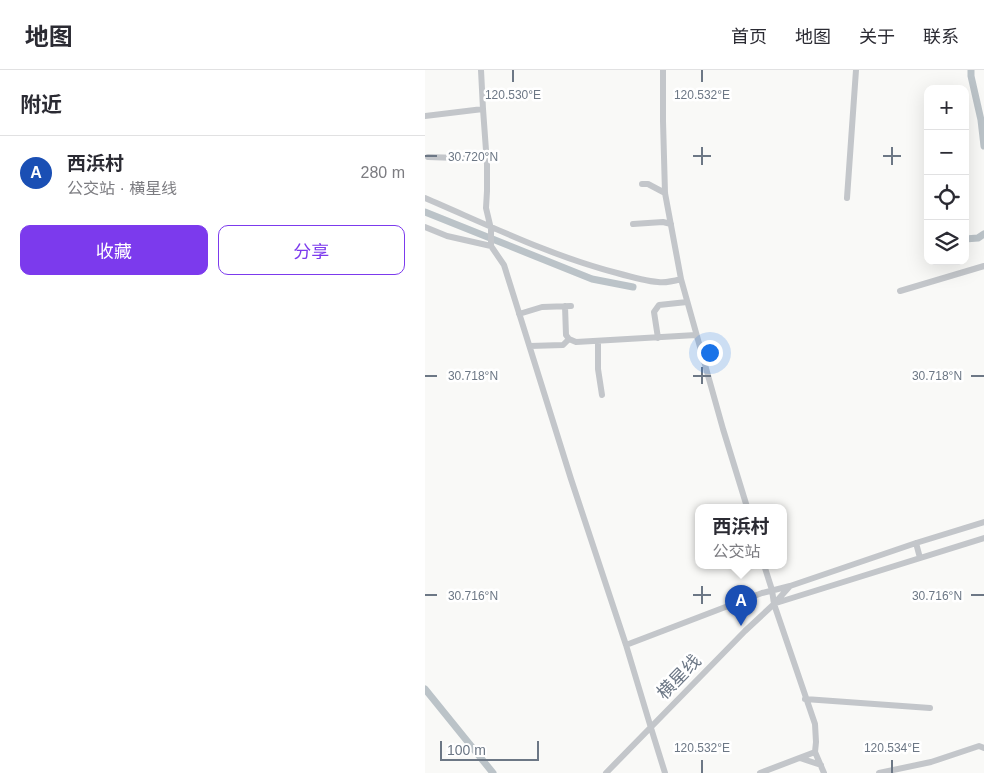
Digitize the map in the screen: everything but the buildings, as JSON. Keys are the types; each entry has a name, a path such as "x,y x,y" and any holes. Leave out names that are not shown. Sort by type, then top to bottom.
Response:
{"street":[{"path":"481,70 487,159 486,208 491,228 491,246 504,265 665,773"},
{"path":"663,70 665,194 681,279 746,504"},
{"path":"847,198 856,70"},
{"path":"425,116 483,109"},
{"path":"428,156 487,159"},
{"path":"642,184 649,184 665,194"},
{"path":"425,198 491,228 596,268 660,283 681,279"},
{"path":"633,224 663,222 671,224"},
{"path":"425,227 447,236 491,246"},
{"path":"900,291 984,266"},
{"path":"658,338 654,312 659,305 687,302"},
{"path":"519,314 542,307 568,306 567,335 569,339 575,342 696,335"},
{"path":"530,346 563,344 569,339"},
{"path":"597,341 598,369 602,395"},
{"path":"626,645 753,596 790,586 984,522"},
{"name":"横星线","path":"775,604 984,538"},
{"path":"916,543 920,558"},
{"path":"766,569 775,604 805,699 815,724 815,752 824,773"},
{"name":"横星线","path":"606,773 745,631 775,604 790,586"},
{"path":"805,699 930,708"},
{"path":"879,773 931,762 979,746 984,748"},
{"path":"762,773 815,752"},
{"path":"800,758 821,765"}],"waterway":[{"path":"971,70 984,146"},
{"path":"425,212 592,279 633,287"},
{"path":"969,239 978,238 984,234"},
{"path":"425,689 493,773"}],"place":[{"name":"西浜村","path":"741,626"}]}
